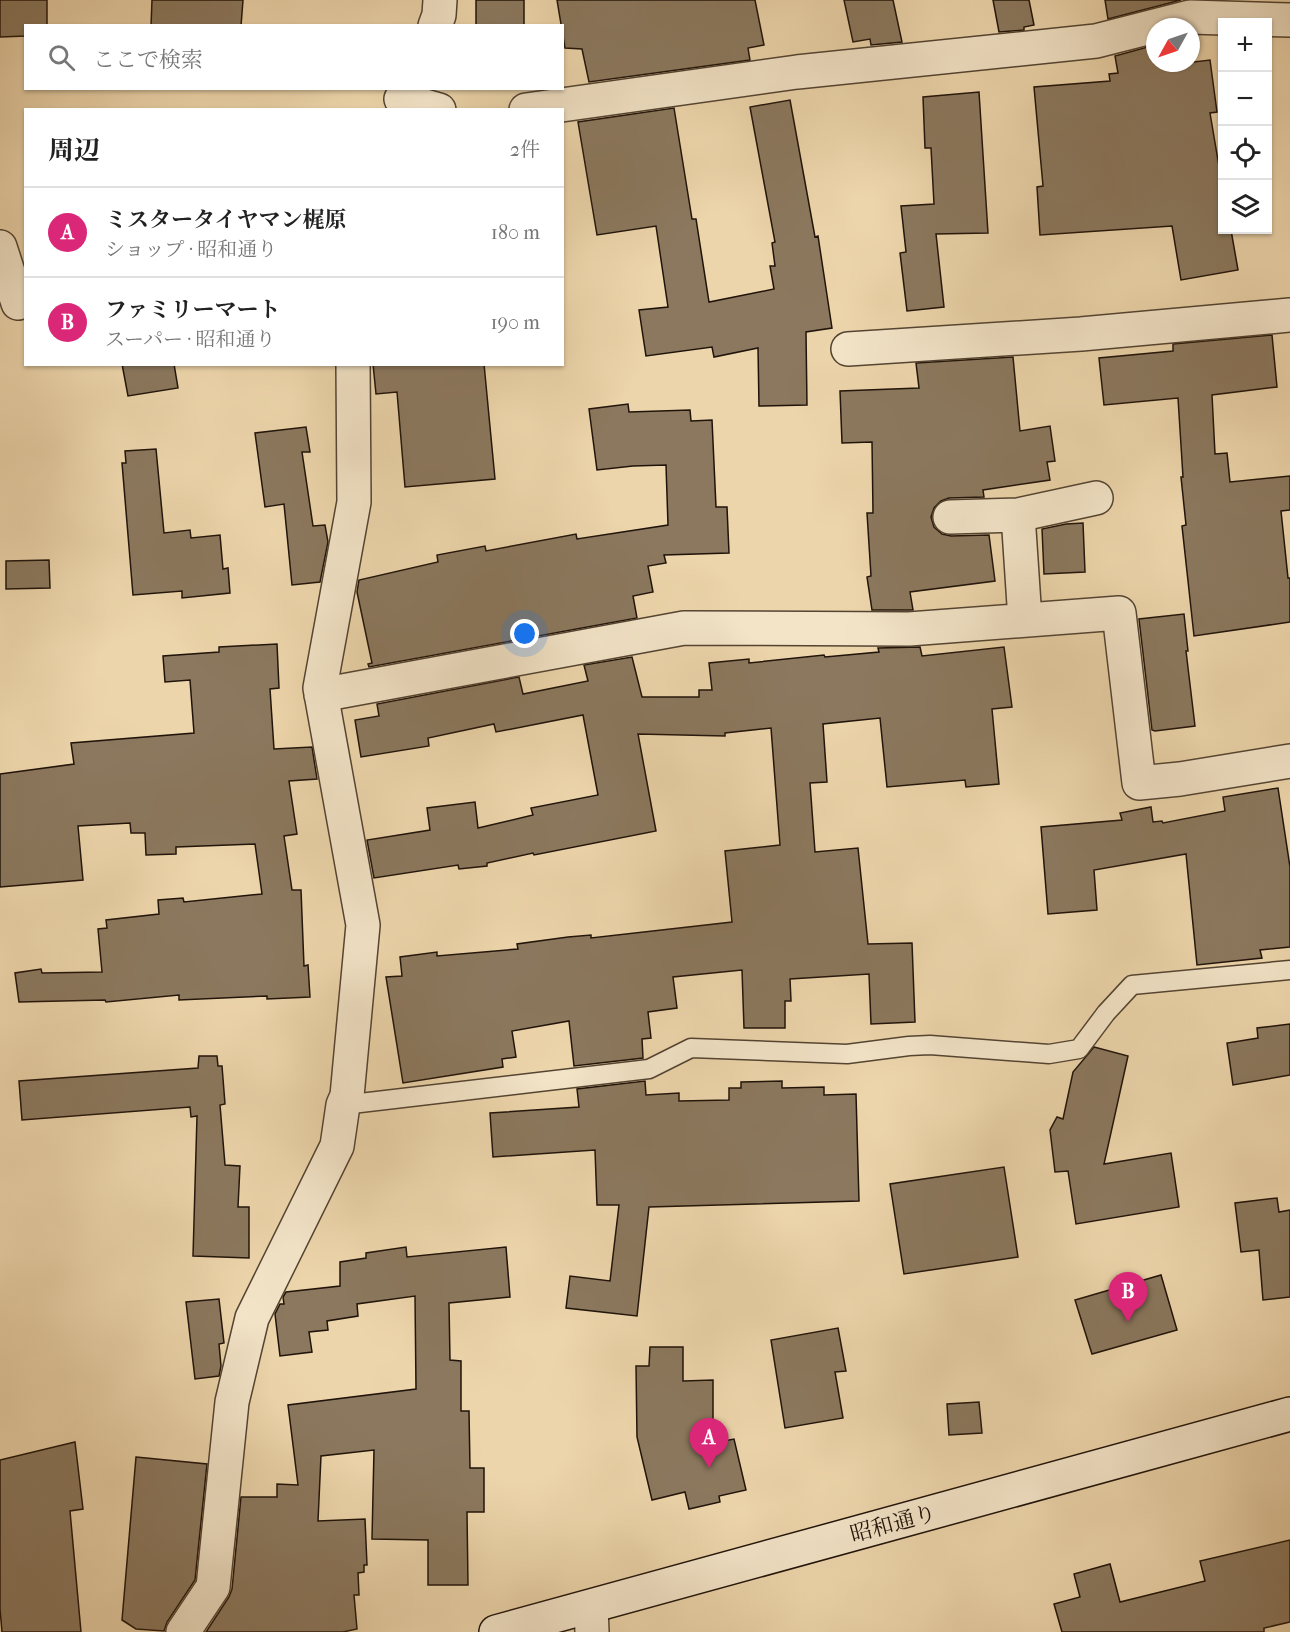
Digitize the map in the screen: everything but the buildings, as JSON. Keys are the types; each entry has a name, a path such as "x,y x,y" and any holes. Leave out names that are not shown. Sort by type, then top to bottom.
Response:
{"street":[{"path":"436,24 440,0"},
{"path":"540,108 797,72 1096,42 1190,17 1290,20"},
{"path":"401,99 432,108"},
{"path":"0,247 14,304"},
{"path":"848,349 1081,334 1290,315"},
{"path":"183,1632 213,1587 232,1402 252,1318 337,1146 343,1105 347,1096 363,925 320,688 354,502 353,366"},
{"path":"950,517 1018,515 1096,498"},
{"path":"1018,515 1025,620"},
{"path":"321,695 684,628 909,629 1119,613 1139,783 1180,779 1290,761"},
{"name":"昭和通り","path":"496,1632 592,1619 1290,1414"}],"lane":[{"path":"343,1105 649,1069 691,1048 847,1054 930,1045 1049,1054 1079,1049 1132,985 1290,970"}],"place":[{"name":"ファミリーマート","path":"1128,1322"},
{"name":"ミスタータイヤマン梶原","path":"709,1468"}]}
